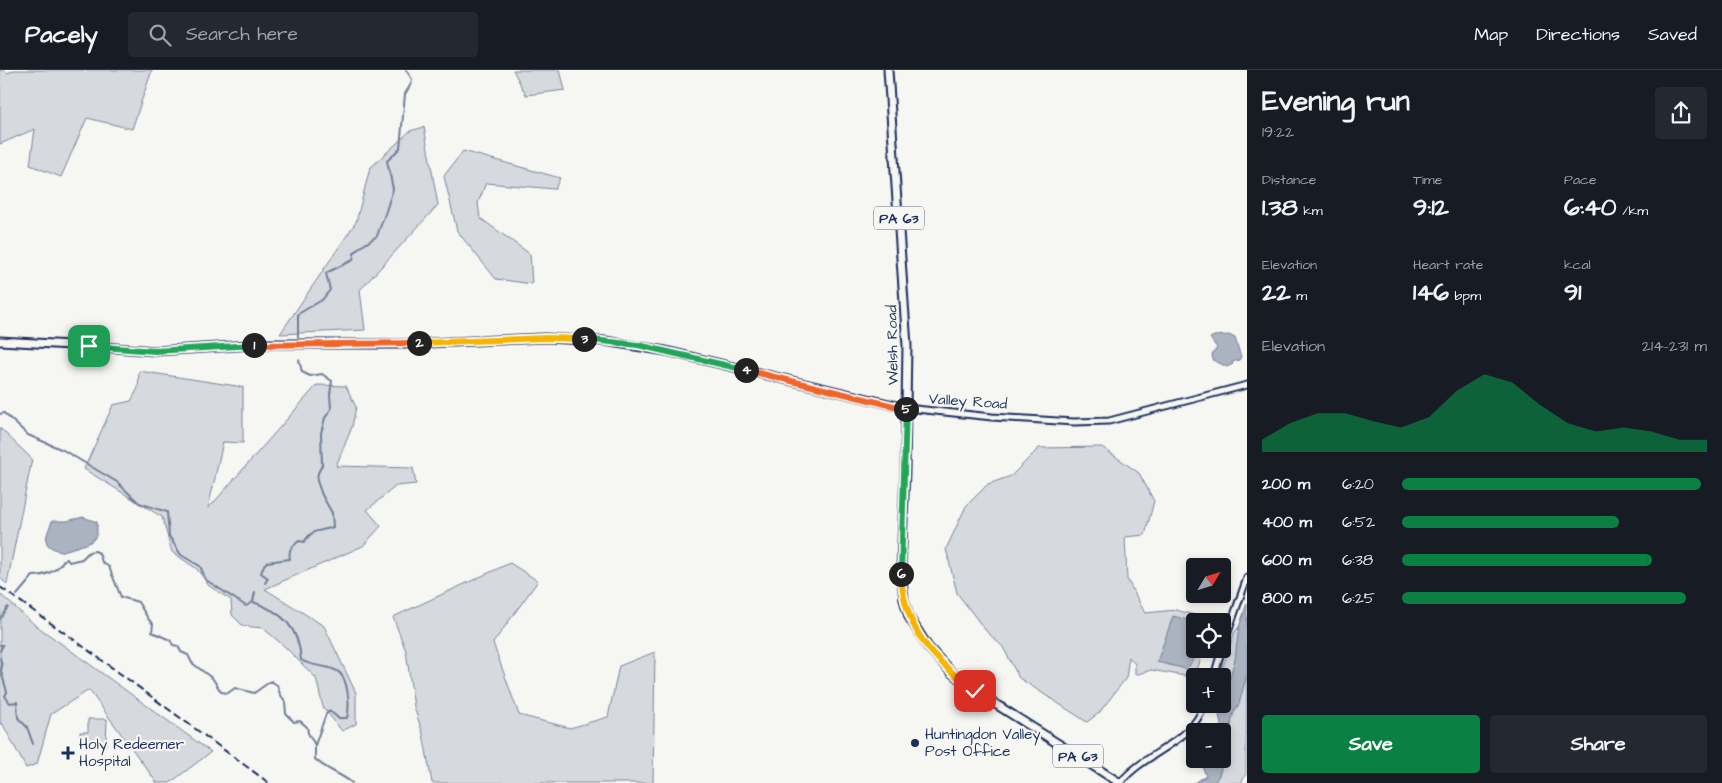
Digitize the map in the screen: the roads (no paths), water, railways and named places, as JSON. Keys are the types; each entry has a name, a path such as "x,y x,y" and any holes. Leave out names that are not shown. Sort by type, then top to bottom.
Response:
{"main road":[{"name":"Welsh Road","path":"888,70 907,346 902,575 904,600 909,617 918,633 945,668 975,691 1120,783"},
{"name":"Valley Road","path":"0,341 155,351 268,344 404,344 545,338 605,340 666,351 906,408"}],"street":[{"name":"Valley Road","path":"906,408 992,417 1074,422 1109,421 1247,385"},
{"path":"1231,623 1247,578"},
{"path":"1120,783 1137,766 1188,732 1201,713"}],"waterway":[{"path":"298,337 298,314 322,300 330,290 326,273 353,260 354,254 359,248 377,236 393,189 387,161 400,148 405,94 412,79 406,70"},
{"path":"265,583 268,578 261,573 267,562 290,559 290,550 299,541 304,542 314,532 333,527 332,513 317,481 322,465 321,433 325,418 331,409 330,394 332,381 322,374 310,376 302,372 299,360"},
{"path":"0,414 4,413 28,435 63,450 117,482 139,503 167,512 169,536 181,555 200,566 206,580 246,606 253,602"},
{"path":"17,595 33,576 50,572 67,559 69,562 82,559 89,552 95,551 99,553 102,562 109,567 121,597 138,602 153,624 152,632 178,646 181,652 188,655 192,663 213,679 221,692 228,693 235,688 254,693 271,681 277,685 285,701 286,714 294,722 300,721 307,727 308,733 315,745"},
{"path":"253,602 255,592"},
{"path":"253,602 281,616 293,630 300,649 301,660 335,670 343,678 346,684 348,699 347,718 338,718 330,711 326,714 315,745 315,759 352,783"},
{"path":"0,619 8,607"},
{"path":"0,645 3,645 0,651"},
{"path":"0,658 1,671 7,692 5,696 10,703 17,702 18,718 27,727 33,744"}],"railway":[{"path":"0,587 269,783"}],"place":[{"name":"Huntingdon Valley Post Office","path":"915,743"},
{"name":"Holy Redeemer Hospital","path":"68,753"}]}
